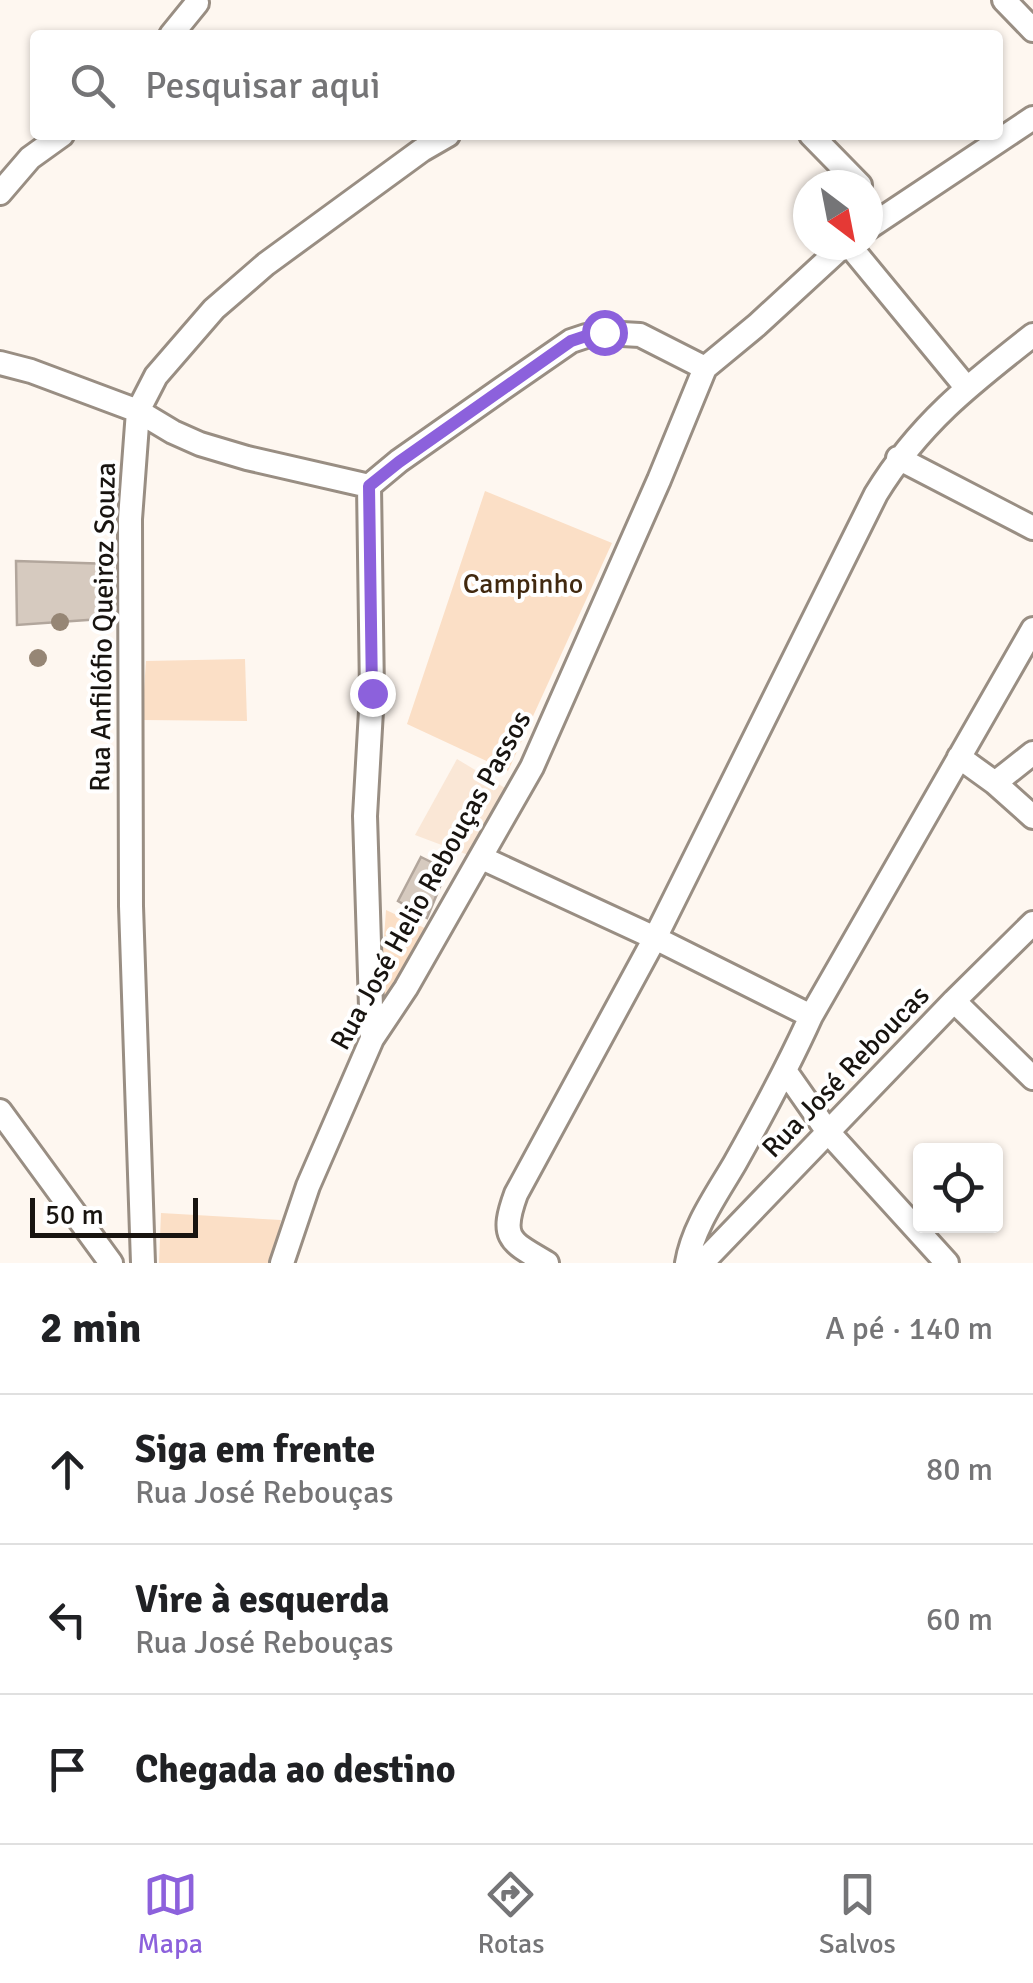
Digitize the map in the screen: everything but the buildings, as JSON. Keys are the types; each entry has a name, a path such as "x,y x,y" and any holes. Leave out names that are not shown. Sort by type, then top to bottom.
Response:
{"street":[{"path":"1004,0 1033,30"},
{"path":"176,30 196,3"},
{"path":"1003,138 1033,118"},
{"path":"0,194 30,158 55,140"},
{"name":"Rua Anfilófio Queiroz Souza","path":"143,1263 131,906 130,519 138,410 156,376 214,310 266,264 439,140"},
{"path":"816,140 845,170"},
{"path":"883,218 1000,140"},
{"name":"Rua José Helio Rebouças Passos","path":"282,1263 308,1186 372,1039 406,988 532,767 706,368 829,260"},
{"path":"859,260 966,388"},
{"path":"369,486 571,341 604,332 640,335 706,368"},
{"path":"547,1263 514,1241 507,1229 516,1194 655,938 876,494 898,458 966,388 1033,335"},
{"path":"0,363 138,410 200,444 369,486"},
{"path":"898,458 1033,528"},
{"path":"369,486 372,693 365,816 372,1039"},
{"path":"688,1263 702,1222 786,1072 811,1016 1033,629"},
{"path":"995,783 1033,753"},
{"path":"960,756 1033,817"},
{"path":"482,858 811,1016"},
{"name":"Rua José Reboucas","path":"702,1263 1033,923"},
{"path":"954,1002 1033,1078"},
{"path":"786,1072 828,1132 946,1263"},
{"path":"0,1112 111,1263"}],"shaded area":[{"path":"457,759 505,788 471,856 415,835"}],"green space":[{"name":"Campinho","path":"485,491 612,543 508,771 407,724"},
{"path":"245,659 247,721 142,720 146,661"},
{"path":"386,910 431,931 378,1021"},
{"path":"161,1213 281,1220 272,1263 159,1263"}],"route":[{"path":"372,693 369,486 571,341 604,332"}]}
